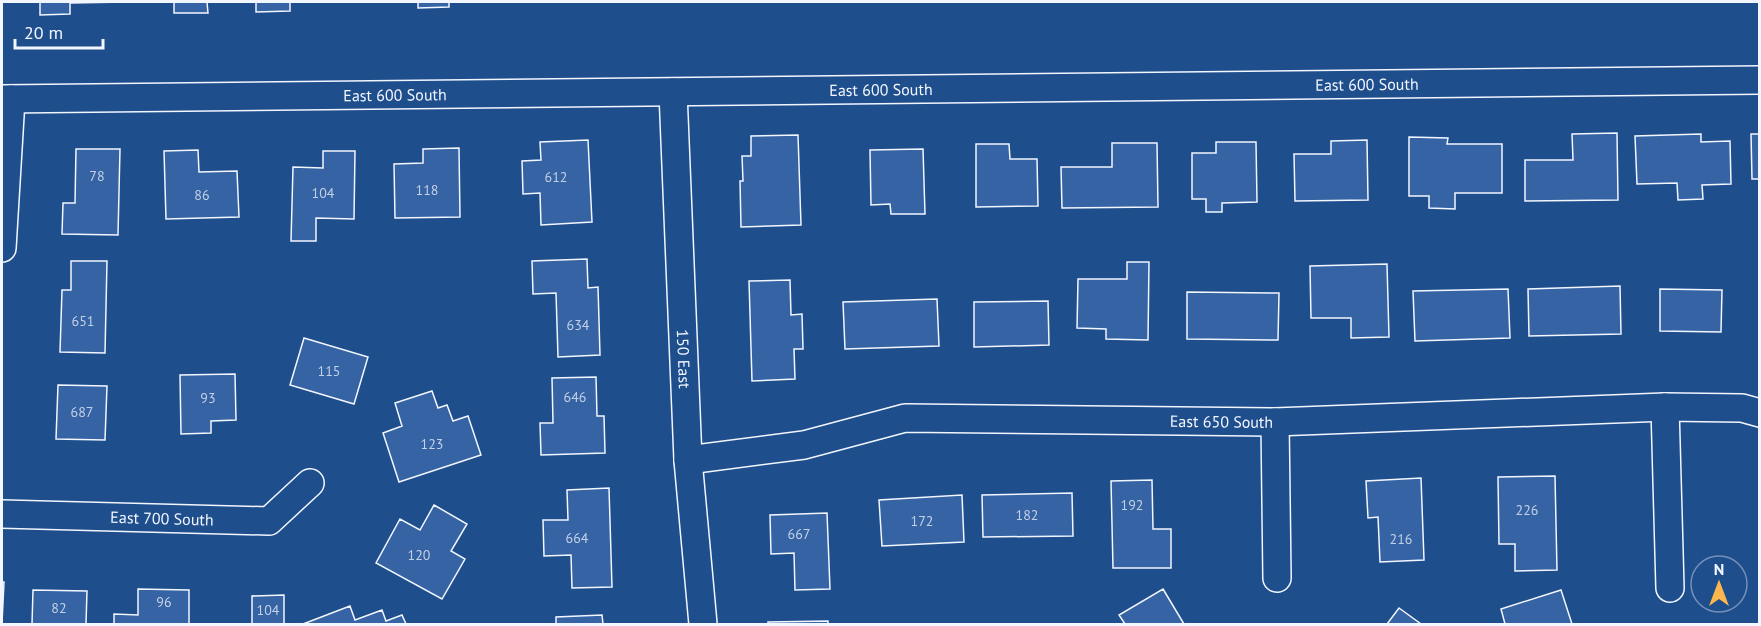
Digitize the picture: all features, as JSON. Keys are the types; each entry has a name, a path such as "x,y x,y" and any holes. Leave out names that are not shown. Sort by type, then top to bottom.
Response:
{"street":[{"name":"East 600 South","path":"6,99 1760,80"},
{"name":"150 East","path":"674,92 688,460 703,624"},
{"path":"2,248 6,99"},
{"path":"1665,407 1670,588"},
{"name":"East 650 South","path":"688,460 804,445 905,418 1275,422 1665,407 1742,408 1760,413"},
{"path":"1275,422 1277,578"},
{"name":"East 700 South","path":"2,514 269,521 310,483"}],"building":[{"path":"40,2 125,2 70,3 70,14 40,15"},
{"path":"174,2 207,2 208,13 174,13"},
{"path":"256,2 290,2 290,11 256,12"},
{"path":"418,2 449,2 449,7 418,8"},
{"path":"1617,133 1618,200 1525,201 1525,160 1573,160 1572,134"},
{"path":"1701,134 1701,142 1730,141 1731,184 1702,185 1703,199 1678,200 1677,183 1637,184 1635,136"},
{"path":"1751,134 1760,134 1760,179 1752,179"},
{"path":"798,135 801,225 741,227 742,156 751,156 751,136"},
{"path":"1409,137 1448,138 1447,144 1502,144 1502,193 1455,193 1455,209 1429,208 1429,196 1409,196"},
{"path":"588,140 592,222 541,225 540,193 523,194 522,161 541,160 540,142"},
{"path":"1367,140 1368,200 1295,201 1294,154 1331,154 1331,141"},
{"path":"1216,142 1256,142 1257,202 1222,203 1222,212 1206,212 1206,199 1192,199 1192,153 1216,153"},
{"path":"1112,143 1157,143 1158,207 1062,208 1061,167 1112,167"},
{"path":"976,144 1009,144 1010,159 1037,159 1038,206 976,207"},
{"path":"459,148 460,217 395,218 394,164 423,163 423,149"},
{"path":"76,149 120,149 118,235 62,234 63,203 75,203"},
{"path":"923,149 925,214 891,214 890,204 871,205 870,150"},
{"path":"198,150 199,172 237,171 239,217 166,219 164,151"},
{"path":"323,151 355,151 354,219 316,218 316,241 291,241 293,167 323,168"},
{"path":"587,259 588,288 598,287 600,355 558,357 556,293 533,294 532,261"},
{"path":"71,261 107,261 105,353 60,352 62,290 71,290"},
{"path":"1127,262 1149,262 1148,340 1106,339 1106,329 1077,328 1078,279 1127,279"},
{"path":"1387,264 1389,337 1351,338 1351,318 1311,318 1310,266"},
{"path":"790,280 791,315 802,314 803,349 794,349 795,379 752,381 749,281"},
{"path":"1620,286 1621,334 1529,336 1528,289"},
{"path":"1508,289 1510,338 1415,341 1413,291"},
{"path":"1660,289 1722,290 1721,332 1660,331"},
{"path":"1187,292 1279,293 1278,340 1187,339"},
{"path":"937,299 939,346 845,349 843,302"},
{"path":"1048,301 1049,345 974,347 974,302"},
{"path":"304,338 368,357 354,404 290,385"},
{"path":"235,374 236,420 211,421 211,433 181,434 180,375"},
{"path":"596,377 597,416 604,416 605,453 541,455 540,423 553,423 552,378"},
{"path":"58,385 107,386 105,440 56,439"},
{"path":"432,391 438,408 447,405 453,421 468,416 481,455 399,482 383,433 402,426 395,403"},
{"path":"1555,476 1557,570 1515,571 1515,544 1499,544 1498,477"},
{"path":"1421,478 1424,560 1380,562 1378,517 1368,518 1366,481"},
{"path":"1152,480 1153,529 1171,529 1171,568 1113,568 1111,481"},
{"path":"609,488 612,587 572,588 571,555 544,556 543,520 568,520 567,490"},
{"path":"1072,493 1073,536 983,537 982,495"},
{"path":"962,495 964,542 882,546 879,500"},
{"path":"434,505 467,524 451,551 465,559 442,599 376,563 400,519 420,530"},
{"path":"827,513 830,589 795,590 794,553 771,554 770,515"},
{"path":"2,582 4,582 2,623"},
{"path":"138,589 189,590 189,624 114,624 114,614 138,615"},
{"path":"1163,589 1184,624 1125,624 1119,615"},
{"path":"33,590 87,591 86,624 32,624"},
{"path":"1561,590 1572,624 1505,624 1501,609"},
{"path":"284,595 284,624 252,624 252,596"},
{"path":"350,606 355,620 382,610 386,621 402,615 406,624 303,624"},
{"path":"1399,608 1421,624 1387,624"},
{"path":"602,615 603,624 556,624 556,617"},
{"path":"828,621 828,624 768,624 768,622"}]}
